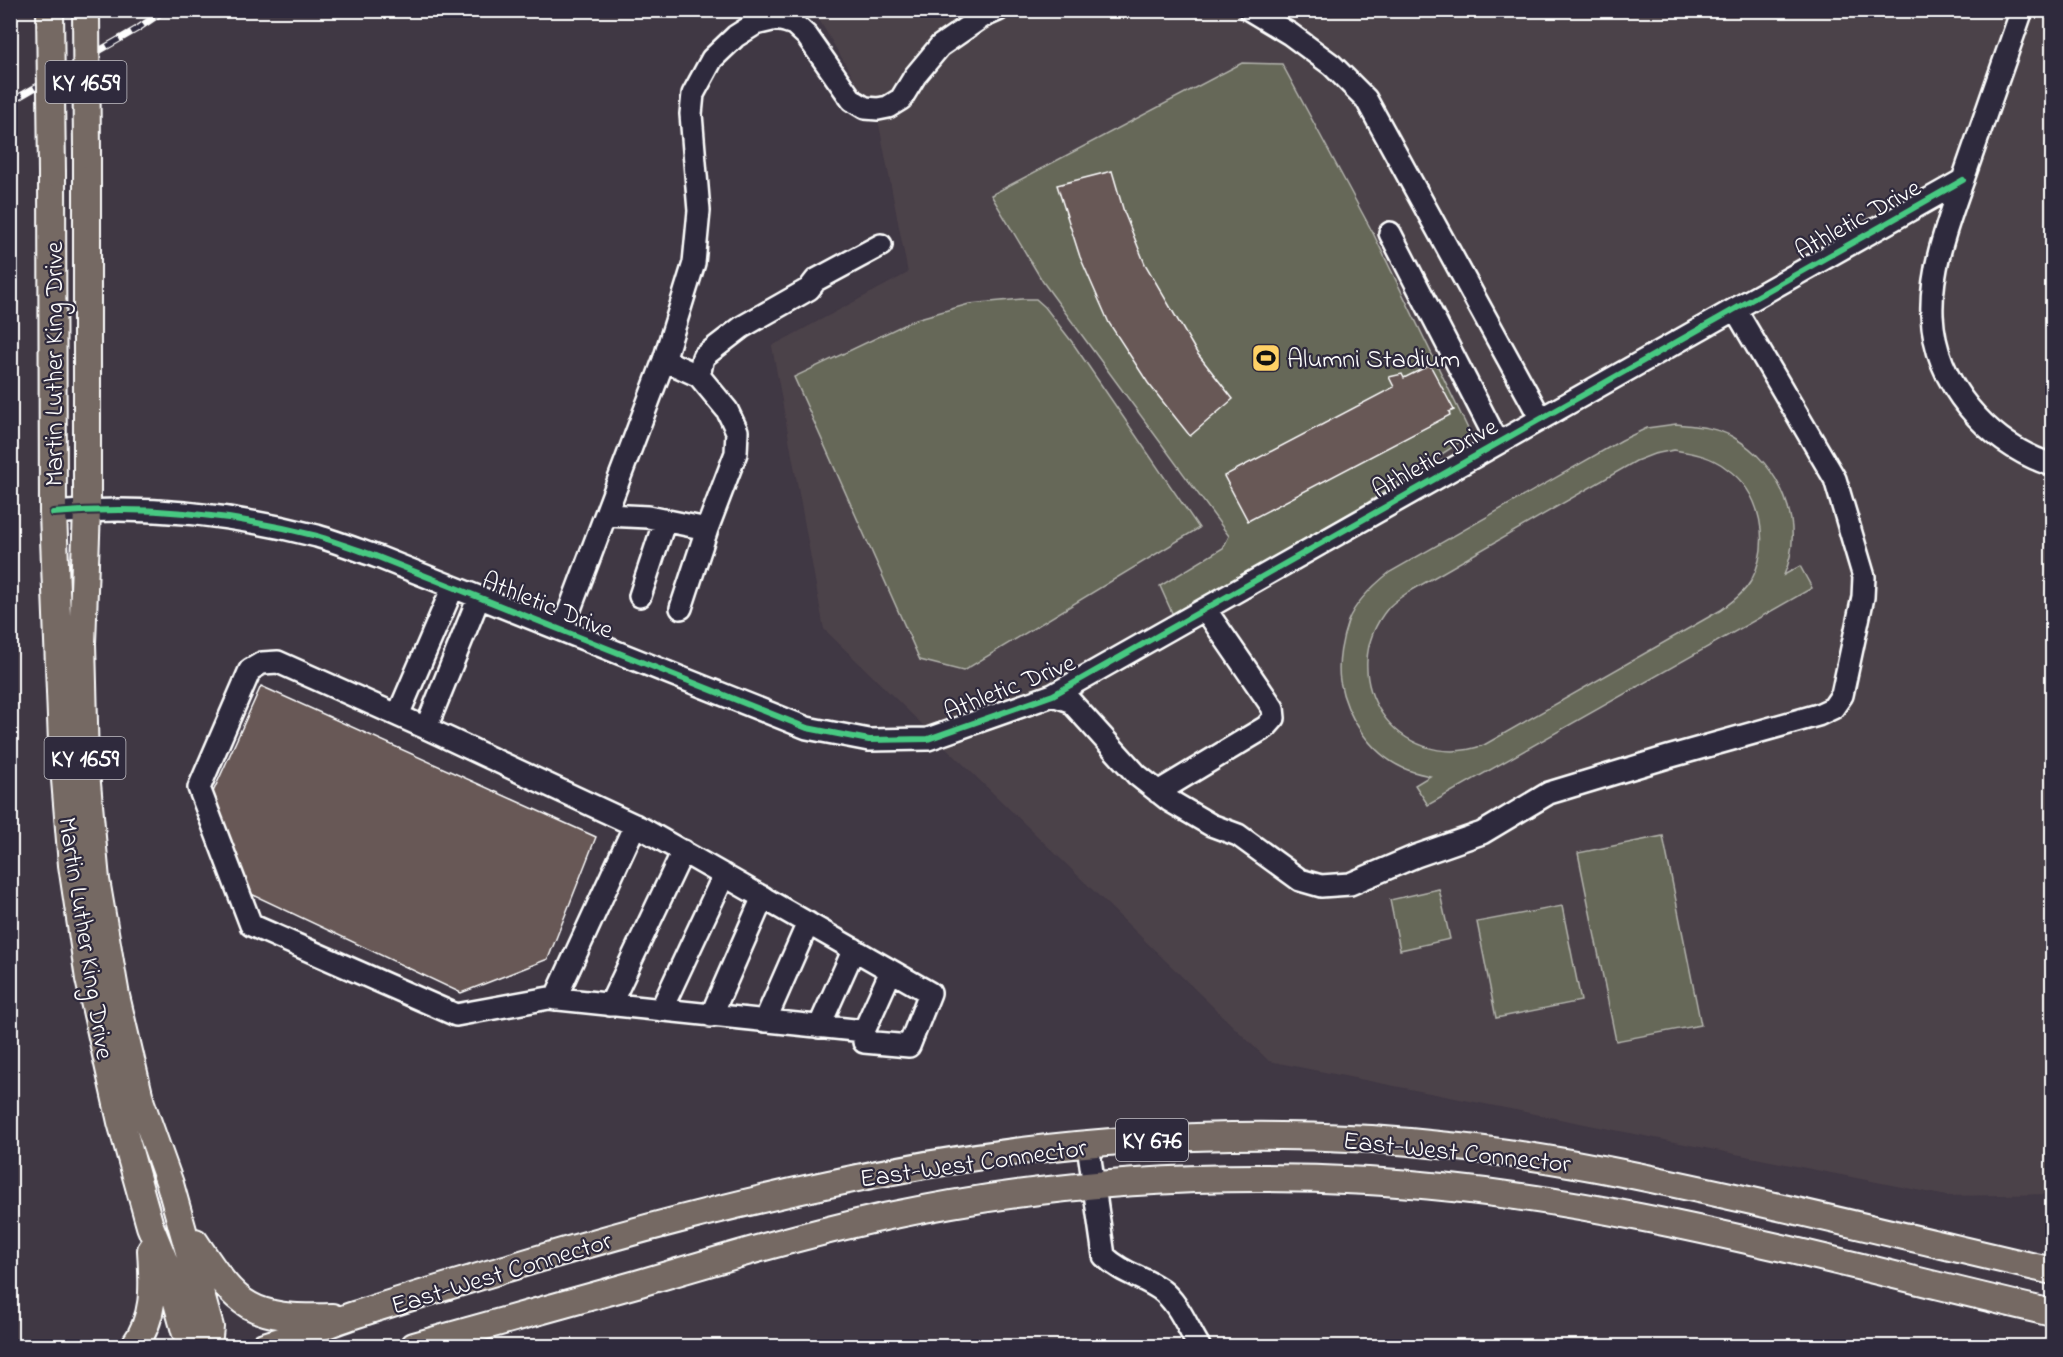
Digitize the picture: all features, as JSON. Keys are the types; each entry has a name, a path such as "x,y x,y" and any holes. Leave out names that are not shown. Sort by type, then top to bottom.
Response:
{"main road":[{"name":"Martin Luther King Drive","path":"50,10 53,513 63,763 72,866 93,1000 110,1079 150,1226 168,1270 185,1331 195,1347"},
{"name":"Martin Luther King Drive","path":"86,10 87,510 82,703 90,821 96,880 116,996 141,1103 170,1184 210,1327 208,1347"},
{"name":"East-West Connector","path":"264,1347 350,1316 610,1239 797,1191 950,1162 1088,1145 1197,1138 1327,1138 1456,1146 1521,1155 1648,1178 2052,1271"},
{"name":"East-West Connector","path":"414,1347 832,1229 944,1206 1093,1186 1182,1180 1307,1178 1393,1183 1502,1194 1634,1216 2052,1313"},
{"path":"181,1221 219,1278 238,1299 249,1306 270,1314 292,1317 350,1316"},
{"path":"134,1347 145,1327 152,1305 150,1226"}],"street":[{"path":"562,630 664,360 694,263 699,211 692,114 693,94 712,59 736,36 755,24 776,19 785,21 794,24 807,36 852,100 866,108 878,109 888,107 901,99 915,76 940,46 972,23 998,10"},
{"path":"1250,10 1290,34 1332,65 1366,99 1541,419"},
{"path":"2022,10 1941,247 1936,270 1932,315 1939,353 1954,388 1978,418 2008,444 2024,454 2052,465"},
{"name":"Athletic Drive","path":"53,513 87,510 182,513 245,520 319,537 378,557 807,728 869,740 928,739 1053,695 1963,180"},
{"path":"1390,233 1498,443"},
{"path":"699,376 703,357 742,327 809,289 816,280 881,245"},
{"path":"1053,695 1071,701 1137,775 1170,801 1211,825 1238,835 1300,880 1321,886 1350,884 1416,856 1482,833 1548,793 1818,715 1833,708 1842,695 1863,597 1864,577 1835,479 1735,309"},
{"path":"664,360 699,376 727,410 737,431 736,453 707,529 681,608"},
{"path":"606,515 648,516 707,529"},
{"path":"640,596 665,520"},
{"path":"398,715 453,587"},
{"path":"426,728 479,597"},
{"path":"1158,792 1266,728 1274,718 1273,708 1205,609"},
{"path":"864,1031 549,998 456,1015 251,925 200,788 250,670 262,663 278,662 635,825 764,897 930,993 909,1046 864,1042 864,1031 891,971"},
{"path":"555,999 635,825"},
{"path":"610,1005 683,851"},
{"path":"661,1010 723,875"},
{"path":"711,1016 764,897"},
{"path":"765,1021 808,923"},
{"path":"819,1027 854,949"},
{"path":"1088,1145 1104,1256 1116,1268 1160,1290 1176,1306 1199,1347"}],"shaded area":[{"path":"814,11 2052,11 2052,1194 1947,1196 1269,1061 824,629 772,346 908,273 878,119"}],"green space":[{"name":"Alumni Stadium","path":"1242,63 1282,64 1373,233 1471,435 1367,503 1173,615 1160,586 1223,548 1229,536 1043,282 991,195"},
{"path":"1036,299 1045,307 1072,342 1199,528 963,671 920,660 794,377 916,319 969,304"},
{"path":"1676,424 1720,431 1750,449 1764,463 1785,497 1792,536 1790,556 1784,575 1800,566 1812,588 1428,805 1415,785 1430,776 1403,768 1380,753 1361,732 1343,694 1339,666 1341,651 1348,621 1355,607 1390,572 1647,428","holes":["1674,450 1708,458 1726,468 1738,478 1755,505 1760,520 1761,551 1751,581 1738,597 1721,610 1484,745 1453,751 1425,746 1401,733 1382,714 1370,690 1367,662 1373,634 1393,603 1636,461"]},
{"path":"1663,836 1701,1025 1616,1041 1578,853"},
{"path":"1439,889 1450,939 1400,950 1390,900"},
{"path":"1562,906 1581,1001 1496,1018 1477,922"}],"building":[{"path":"1112,171 1124,212 1145,264 1197,353 1233,399 1190,436 1148,383 1109,323 1080,257 1057,185"},
{"path":"1430,365 1454,410 1449,412 1450,415 1248,521 1224,476 1394,387 1389,377 1402,374 1404,378"},
{"path":"261,686 596,837 548,959 461,993 247,892 208,803"}],"railway":[{"path":"10,102 137,29 165,10"}],"cycle path":[{"path":"53,513 119,510 186,513 252,522 317,536 378,557 807,728 869,740 928,739 1053,695 1963,180"}],"place":[{"name":"Alumni Stadium","path":"1266,358"}]}
